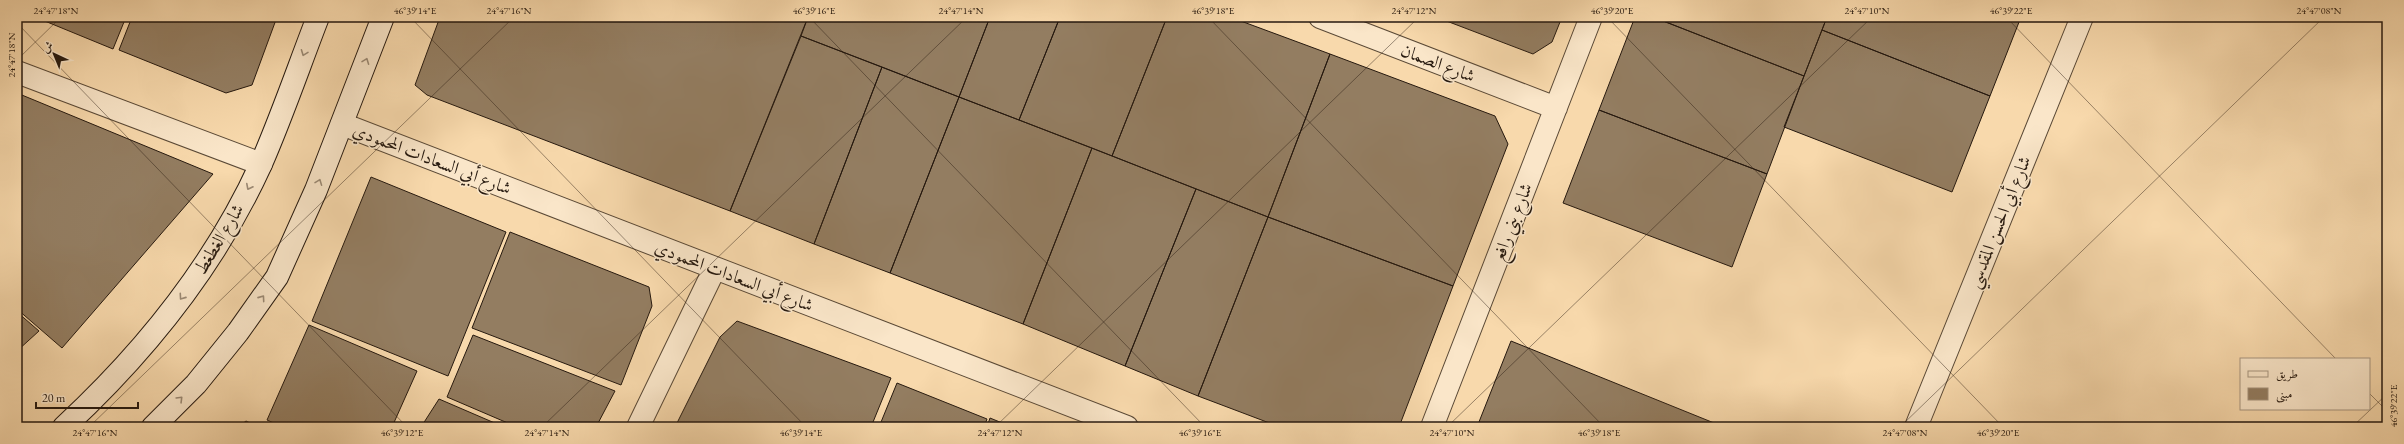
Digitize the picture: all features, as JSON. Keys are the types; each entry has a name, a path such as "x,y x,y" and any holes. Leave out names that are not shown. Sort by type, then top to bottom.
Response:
{"street":[{"name":"شارع الغطغط","path":"64,427 131,361 172,311 228,227 261,164 318,17"},
{"path":"153,427 196,384 238,332 277,277 316,190 383,17"},
{"name":"شارع الصمان","path":"1320,17 1556,108"},
{"name":"شارع بني رافع","path":"1432,427 1591,17"},
{"name":"شارع أبي الحسن المقدسي","path":"1916,427 2082,17"},
{"path":"17,72 261,164"},
{"name":"شارع أبي السعادات المحمودي","path":"342,124 1127,427"},
{"path":"638,427 715,268"}],"building":[{"path":"35,17 126,17 113,49"},
{"path":"132,17 277,17 252,85 226,93 119,50"},
{"path":"440,17 808,17 730,211 427,95 415,85"},
{"path":"808,17 990,17 959,97 801,36"},
{"path":"990,17 1060,17 1019,120 959,97"},
{"path":"1060,17 1167,17 1112,156 1019,120"},
{"path":"1167,17 1230,17 1330,54 1268,217 1112,156"},
{"path":"1436,17 1562,17 1552,42 1533,54"},
{"path":"1635,17 1653,17 1804,76 1767,174 1599,110"},
{"path":"1653,17 1827,17 1804,76"},
{"path":"1827,17 2021,17 1990,96 1822,30"},
{"path":"1822,30 1990,96 1952,192 1784,127"},
{"path":"801,36 882,67 814,244 730,211"},
{"path":"1330,54 1495,116 1508,144 1453,286 1268,217"},
{"path":"882,67 959,97 890,273 814,244"},
{"path":"17,93 213,174 62,348 17,309"},
{"path":"959,97 1092,148 1023,324 890,273"},
{"path":"1599,110 1767,174 1732,267 1563,203"},
{"path":"1092,148 1196,189 1125,366 1023,324"},
{"path":"371,177 506,232 448,376 312,321"},
{"path":"1196,189 1268,217 1198,396 1125,366"},
{"path":"1268,217 1453,286 1399,427 1280,427 1198,396"},
{"path":"510,232 649,287 652,306 621,385 472,328"},
{"path":"17,312 39,331 17,351"},
{"path":"737,321 891,378 871,427 675,427 720,337"},
{"path":"309,325 417,371 392,427 283,427 267,420"},
{"path":"473,335 615,391 596,427 517,427 447,397"},
{"path":"1511,341 1724,427 1477,427"},
{"path":"897,383 987,419 984,427 879,427"},
{"path":"439,399 504,427 421,427"},
{"path":"990,418 1012,427 987,427"},
{"path":"246,421 258,427 238,427"}]}
